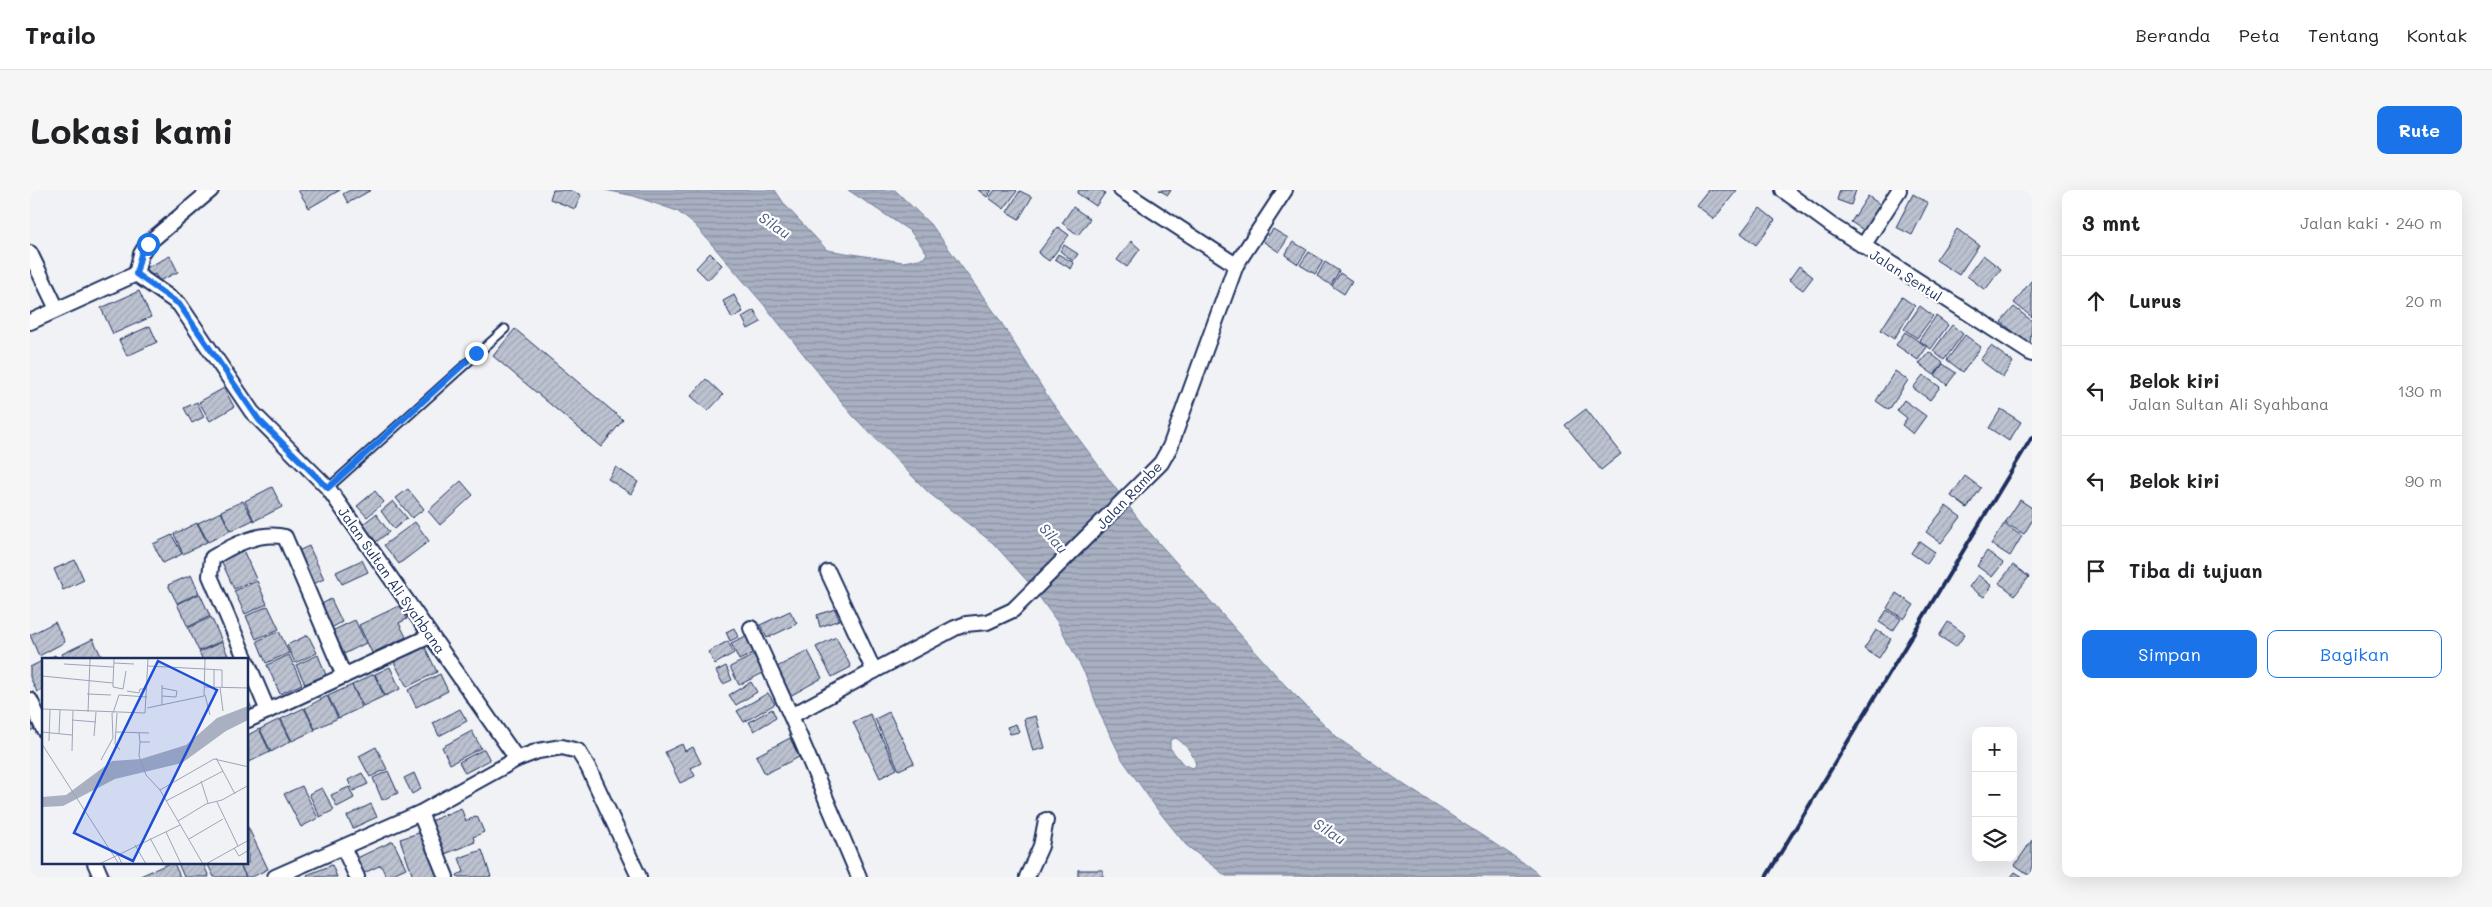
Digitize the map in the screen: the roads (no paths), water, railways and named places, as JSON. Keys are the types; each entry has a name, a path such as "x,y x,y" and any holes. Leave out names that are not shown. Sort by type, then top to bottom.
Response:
{"street":[{"path":"30,322 136,274 141,254 148,244 211,190"},
{"path":"1121,190 1236,265"},
{"name":"Jalan Rambe","path":"791,716 955,628 966,624 987,622 1013,610 1162,464 1236,265 1285,190"},
{"name":"Jalan Sentul","path":"1783,190 1802,206 2032,354"},
{"path":"1863,246 1899,190"},
{"path":"30,253 57,309"},
{"name":"Jalan Sultan Ali Syahbana","path":"136,274 179,304 259,420 328,488 517,759"},
{"path":"245,658 210,576 212,558 263,535 274,534 285,537 344,676"},
{"path":"828,572 874,671"},
{"path":"750,628 791,716 859,877"},
{"path":"249,720 430,636"},
{"path":"249,666 268,711"},
{"path":"30,700 42,726"},
{"path":"275,877 420,813 517,759 538,751 562,747 578,750 588,766 639,877"},
{"path":"420,813 446,877"},
{"path":"1027,877 1041,846 1046,820"},
{"path":"344,848 357,877"},
{"path":"95,864 101,877"}],"lane":[{"path":"328,488 505,329"}],"water":[{"name":"Silau","path":"605,190 775,190 785,205 827,250 903,262 924,258 927,253 910,231 848,190 895,190 933,227 995,313 1050,400 1142,524 1284,684 1339,739 1542,877 1226,876 1186,845 1157,809 1122,759 1101,716 1086,676 1058,623 1030,584 993,543 929,493 853,416 765,306 695,225 677,211 634,196","holes":["1176,738 1193,757 1196,765 1193,768 1183,764 1170,748 1170,740"]}],"railway":[{"path":"1766,877 2032,437"}]}
